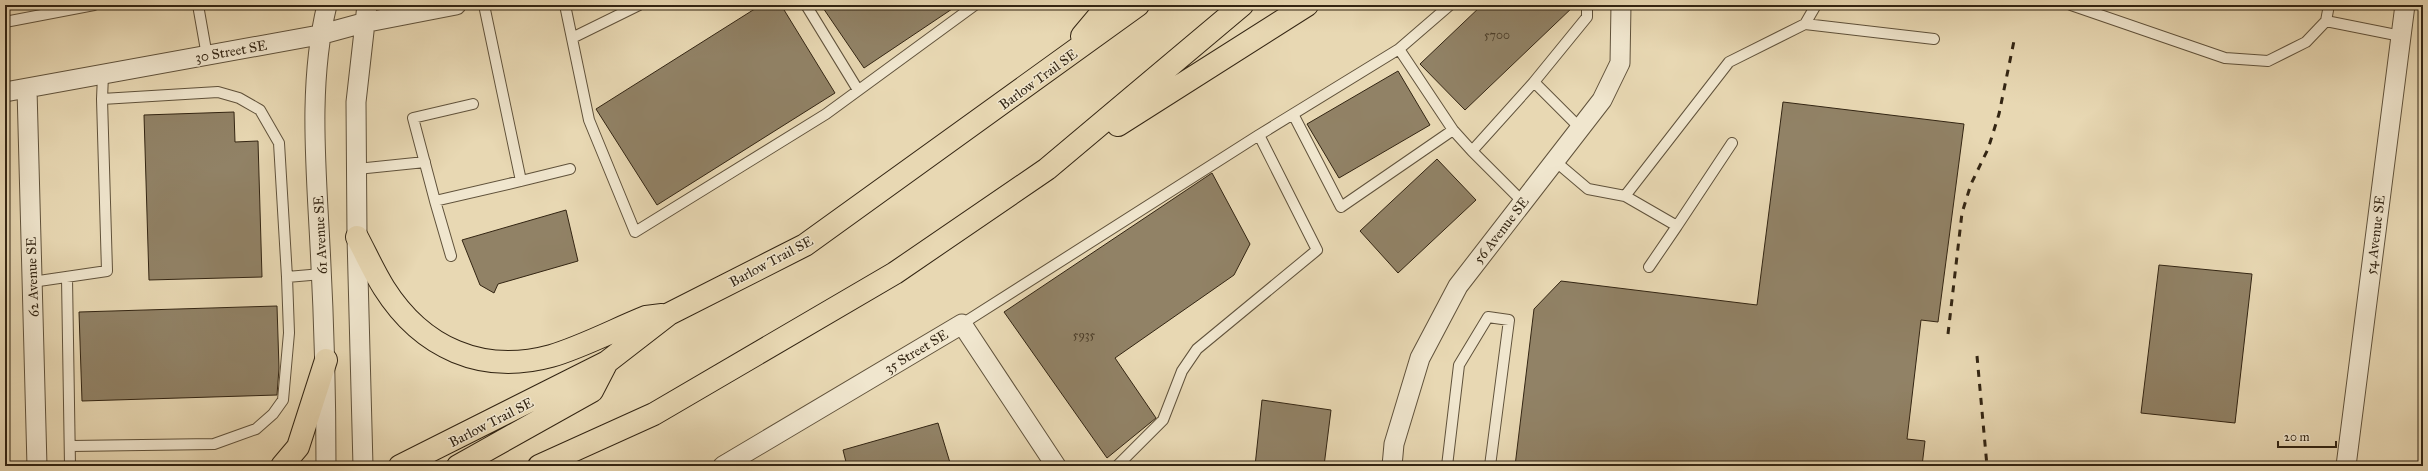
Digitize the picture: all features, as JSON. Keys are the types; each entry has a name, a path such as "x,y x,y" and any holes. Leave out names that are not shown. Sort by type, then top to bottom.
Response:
{"main road":[{"path":"1057,65 1108,5"},
{"name":"Barlow Trail SE","path":"400,466 607,362 669,314 805,245 1057,65 1138,5"},
{"path":"1047,169 1242,5"},
{"path":"576,466 654,414 895,273 1047,169 1306,5"},
{"path":"357,237 384,288 408,319 435,341 470,358 515,363 551,356 646,317 669,314"},
{"path":"282,466 298,448 326,360"},
{"path":"458,466 592,391 607,362"},
{"path":"539,466 654,414"}],"street":[{"name":"61 Avenue SE","path":"326,5 320,35 315,97 316,162 326,360 326,466"},
{"path":"363,466 357,237 356,102 367,5"},
{"name":"30 Street SE","path":"5,92 320,35 364,23 456,5"},
{"name":"56 Avenue SE","path":"1392,466 1394,444 1420,358 1458,286 1602,100 1620,63 1621,5"},
{"name":"54 Avenue SE","path":"2346,466 2405,5"},
{"name":"62 Avenue SE","path":"26,89 38,466"},
{"name":"35 Street SE","path":"723,466 962,324 1056,466"}],"lane":[{"path":"5,22 94,5"},
{"path":"198,5 206,56"},
{"path":"484,5 521,181"},
{"path":"565,5 589,120 635,232 826,114 975,5"},
{"path":"572,38 639,5"},
{"path":"806,5 858,90"},
{"path":"962,324 1259,135 1399,49 1450,5"},
{"path":"1472,150 1534,82 1587,17 1587,5"},
{"path":"1805,24 1816,5"},
{"path":"2071,5 2225,58 2268,61 2306,42 2326,21 2329,5"},
{"path":"2326,21 2401,36"},
{"path":"1625,196 1729,62 1805,24 1934,39"},
{"path":"1399,49 1453,130 1523,202"},
{"path":"32,282 107,271 102,99 103,75"},
{"path":"1534,82 1580,128"},
{"path":"71,446 214,444 256,429 273,414 283,400 289,334 279,143 260,110 239,98 218,92 102,99"},
{"path":"451,256 413,118 473,104"},
{"path":"1293,114 1341,207 1453,130"},
{"path":"1117,466 1163,420 1182,371 1197,349 1317,250 1259,135"},
{"path":"1649,267 1732,142"},
{"path":"1555,161 1588,188 1625,196 1677,226"},
{"path":"357,170 425,162"},
{"path":"435,201 570,169"},
{"path":"287,277 322,274"},
{"path":"67,278 71,446 70,466"},
{"path":"1447,466 1459,365 1488,317 1509,320 1490,466"}],"building":[{"path":"761,5 781,5 835,93 657,205 596,109"},
{"path":"821,5 958,5 864,68"},
{"path":"1482,5 1575,5 1465,110 1420,64"},
{"path":"1398,71 1430,125 1339,178 1307,124"},
{"path":"1783,102 1964,124 1938,322 1921,320 1907,439 1925,441 1922,466 1515,466 1534,309 1561,281 1757,305"},
{"path":"234,112 235,142 258,141 262,277 149,280 144,115"},
{"path":"1437,159 1476,200 1398,273 1360,231"},
{"path":"1212,173 1250,244 1234,275 1115,358 1156,418 1107,458 1004,312"},
{"path":"566,210 578,261 498,284 494,293 480,285 462,240"},
{"path":"2159,265 2252,274 2235,423 2141,413"},
{"path":"277,306 279,368 277,395 82,401 79,312"},
{"path":"1262,400 1331,410 1324,466 1255,466"},
{"path":"938,423 951,466 847,466 843,450"}],"railway":[{"path":"1948,334 1962,213 1971,184 1988,149 1999,114 2015,36"},
{"path":"1977,356 1987,466"}]}
